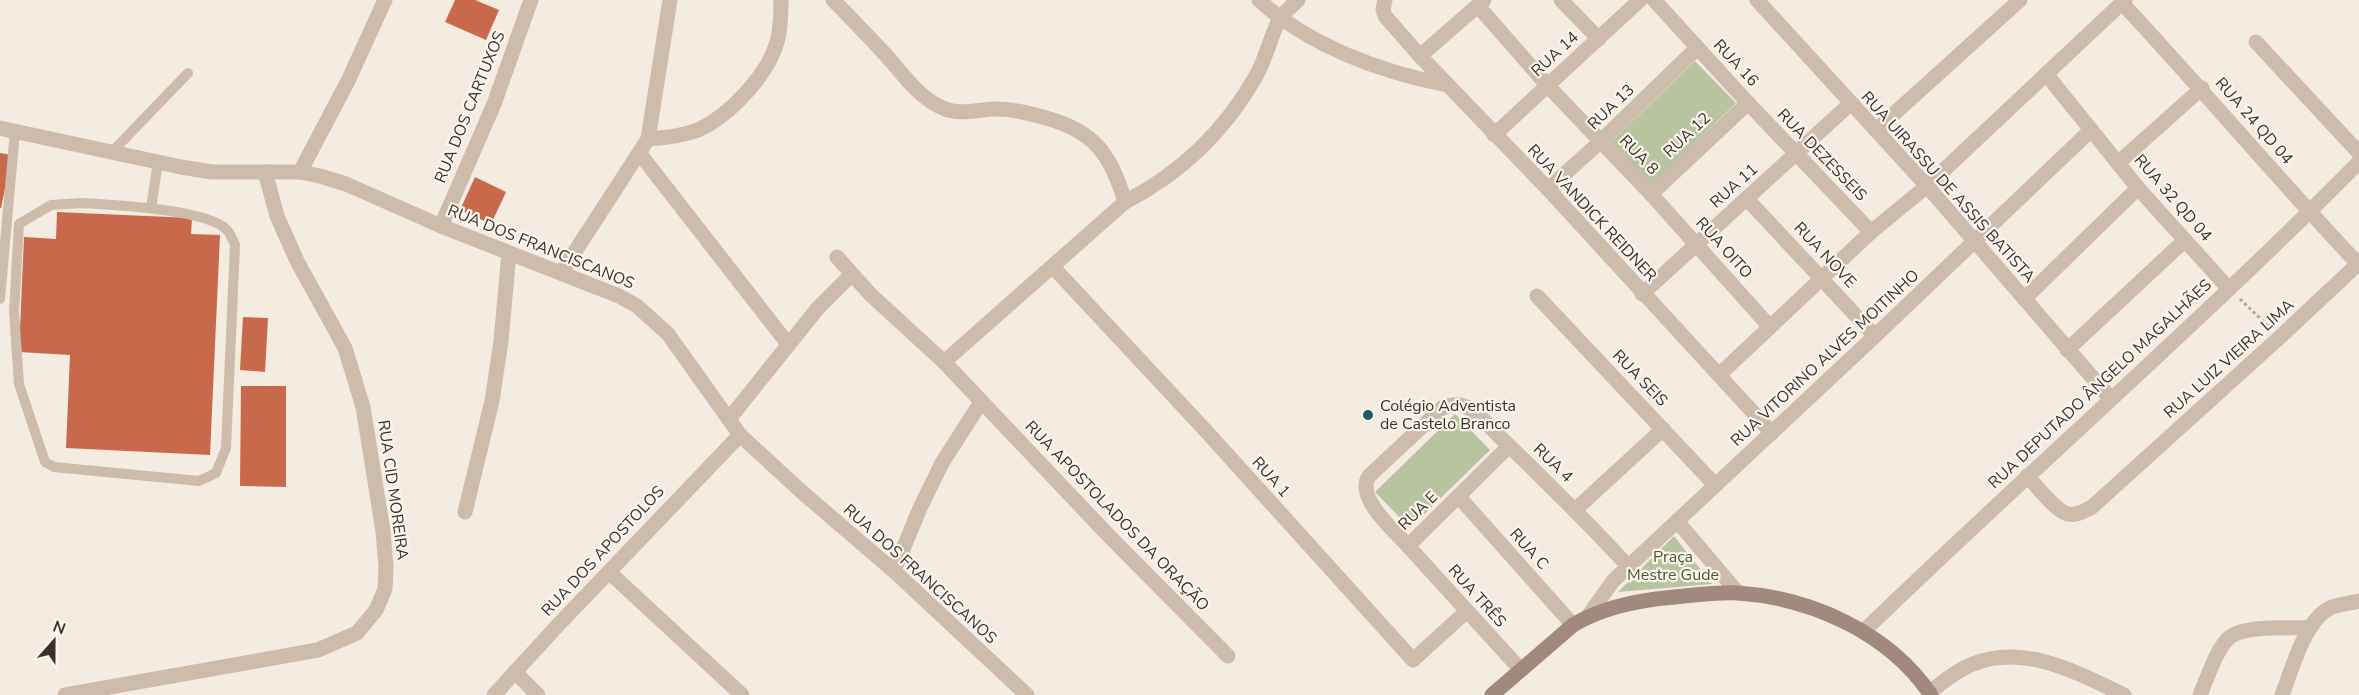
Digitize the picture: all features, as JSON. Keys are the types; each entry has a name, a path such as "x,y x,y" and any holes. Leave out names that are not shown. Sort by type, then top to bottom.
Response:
{"main road":[{"path":"1492,695 1573,625 1588,616 1607,609 1656,598 1738,593 1797,604 1864,631 1886,647 1930,694"}],"street":[{"path":"300,172 348,81 385,0"},
{"name":"RUA DOS CARTUXOS","path":"441,226 494,104 531,0"},
{"path":"561,273 648,139 670,0"},
{"path":"648,139 676,136 696,130 712,123 737,102 759,77 771,57 778,41 782,0"},
{"path":"833,0 924,97 944,109 963,112 996,109 1021,111 1065,123 1083,132 1097,143 1108,159 1125,202"},
{"path":"1259,0 1280,19 1347,54 1414,79 1447,85"},
{"path":"944,362 1125,202 1150,189 1181,167 1209,140 1256,76 1280,19 1298,0"},
{"name":"RUA VANDICK REIDNER","path":"1385,0 1383,9 1385,16 1420,56 1548,189 1772,433"},
{"path":"1561,0 1599,39"},
{"name":"RUA 14","path":"1494,135 1640,0"},
{"path":"1653,0 1697,48"},
{"name":"RUA UIRASSU DE ASSIS BATISTA","path":"1757,0 1927,186 2111,399"},
{"path":"1876,130 2020,0"},
{"path":"1719,375 1821,278 1871,232 1927,186 2124,2"},
{"name":"RUA 24 QD 04","path":"2124,2 2309,212 2358,263"},
{"path":"1420,56 1481,3 1548,86 1601,141"},
{"path":"2256,42 2359,153"},
{"name":"RUA 16","path":"1697,48 1748,103"},
{"name":"RUA 13","path":"1548,189 1697,48"},
{"name":"RUA 32 QD 04","path":"2046,74 2138,188 2229,289"},
{"path":"2118,163 2202,88"},
{"name":"RUA DEZESSEIS","path":"1748,103 1871,232"},
{"name":"RUA 12","path":"1651,194 1748,103"},
{"name":"RUA 11","path":"1642,294 1850,104"},
{"name":"RUA DOS FRANCISCANOS","path":"8,129 158,162 212,171 300,172 346,184 441,226 619,296 650,317 668,334 740,435 894,571 1028,695"},
{"name":"RUA VITORINO ALVES MOITINHO","path":"1588,616 1613,581 2091,130"},
{"name":"RUA 8","path":"1601,141 1651,194"},
{"path":"640,154 788,344"},
{"name":"RUA DEPUTADO ÂNGELO MAGALHÃES","path":"1864,631 2229,289 2359,162"},
{"name":"RUA CID MOREIRA","path":"65,695 318,650 357,633 376,610 385,589 383,531 363,407 345,348 297,261 277,216 265,172"},
{"path":"2024,300 2138,188"},
{"name":"RUA OITO","path":"1651,194 1770,327"},
{"name":"RUA NOVE","path":"1748,199 1875,336"},
{"path":"2067,350 2185,240"},
{"path":"465,512 492,401 501,342 509,253"},
{"name":"RUA APOSTOLADOS DA ORAÇÃO","path":"837,257 851,274 944,362 1110,537 1228,656"},
{"name":"RUA LUIZ VIEIRA LIMA","path":"2027,476 2060,510 2072,515 2092,507 2280,337 2358,263"},
{"name":"RUA 1","path":"1053,267 1206,431 1413,660 1467,611"},
{"path":"729,419 818,308 851,274"},
{"name":"RUA SEIS","path":"1538,296 1716,485"},
{"path":"894,571 920,508 942,463 981,402"},
{"name":"RUA 4","path":"1442,408 1449,405 1465,406 1575,510 1629,567"},
{"name":"RUA E","path":"1442,408 1366,481 1367,496 1376,510 1408,546 1509,446"},
{"path":"1575,510 1663,429"},
{"name":"RUA DOS APOSTOLOS","path":"494,695 740,435"},
{"name":"RUA C","path":"1459,497 1573,625"},
{"path":"1677,521 1738,593"},
{"name":"RUA TRÊS","path":"1408,546 1520,669"},
{"path":"609,572 742,695"},
{"path":"2282,695 2310,628 2331,607 2359,600"},
{"path":"2200,695 2222,646 2236,633 2251,630 2310,628"},
{"path":"1930,694 1972,664 1991,658 2016,658 2049,662 2079,672 2124,695"},
{"path":"515,672 538,695"}],"lane":[{"path":"112,152 188,73"},
{"path":"0,299 8,129"},
{"path":"151,208 158,162"},
{"path":"82,203 151,208 204,219 226,229 235,245 226,448 216,473 200,481 54,467 45,462 19,384 14,312 20,224 51,205 82,203"}],"path":[{"path":"2229,289 2280,337"}],"green space":[{"path":"1695,61 1736,103 1651,185 1610,143"},
{"path":"1455,414 1490,450 1410,528 1375,492"},
{"name":"Praça Mestre Gude","path":"1674,536 1712,584 1618,592"}],"building":[{"path":"455,0 475,0 499,10 486,40 445,22"},
{"path":"0,153 12,155 1,208 0,208"},
{"path":"475,177 506,192 491,224 460,210"},
{"path":"57,212 192,218 191,234 220,235 210,455 66,448 70,355 19,352 24,237 56,239"},
{"path":"243,317 268,318 265,372 240,370"},
{"path":"241,386 286,386 286,487 240,486"}],"place":[{"name":"Colégio Adventista de Castelo Branco","path":"1368,415"}]}
